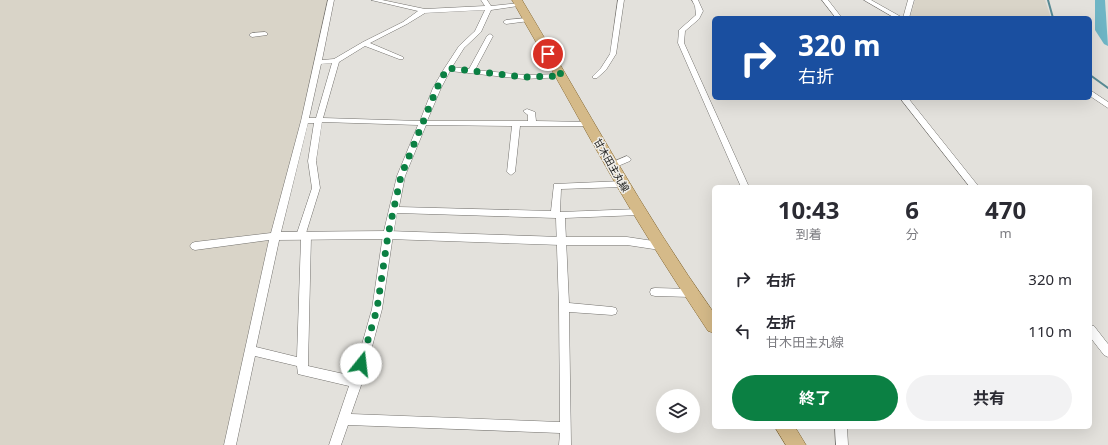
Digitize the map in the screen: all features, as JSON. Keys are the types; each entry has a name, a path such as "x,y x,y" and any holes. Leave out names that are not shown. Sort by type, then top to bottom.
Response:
{"main road":[{"name":"甘木田主丸線","path":"518,2 562,76 611,166 660,246 712,323"},
{"path":"785,429 797,445"}],"street":[{"path":"230,445 275,236 305,121 331,0"},
{"path":"374,0 423,11 488,8 518,2"},
{"path":"335,445 356,382 377,309 388,235 401,176 422,123 447,68 461,47 478,32 488,8 484,0"},
{"path":"595,77 604,70 613,54 621,0"},
{"path":"695,0 700,7 700,13 695,21 682,30 681,43 744,185"},
{"path":"825,0 837,16"},
{"path":"867,0 896,16"},
{"path":"907,16 911,0"},
{"path":"318,62 336,61 365,43 405,23 423,11"},
{"path":"506,22 528,20"},
{"path":"252,35 265,34"},
{"path":"471,71 490,36"},
{"path":"365,43 401,58"},
{"path":"336,61 316,130 312,161 316,188 308,211 304,236 302,370 356,382"},
{"path":"447,68 524,77 562,76"},
{"path":"1092,94 1108,106"},
{"path":"310,96 327,95"},
{"path":"906,100 973,185"},
{"path":"527,111 532,114 532,124"},
{"path":"305,121 588,124"},
{"path":"511,172 516,123"},
{"path":"302,131 316,130"},
{"path":"611,166 627,159"},
{"path":"565,445 564,307 557,186 623,184"},
{"path":"393,210 558,215 640,212"},
{"path":"195,246 275,236 388,235 561,241 627,241 660,246"},
{"path":"655,292 691,293"},
{"path":"564,307 612,311"},
{"path":"1092,332 1108,352"},
{"path":"250,350 303,363"},
{"path":"343,419 566,428"},
{"path":"841,429 842,445"}],"shaded area":[{"path":"0,0 329,0 228,445 0,445"},
{"path":"915,0 1045,0 1050,16 911,16"}],"waterway":[{"path":"1048,0 1052,16"},
{"path":"1100,0 1101,30 1108,42"},
{"path":"1092,76 1108,88"}],"route":[{"path":"361,364 377,309 388,235 397,188 417,134 447,68 524,77 542,78 562,76 548,54"}]}
